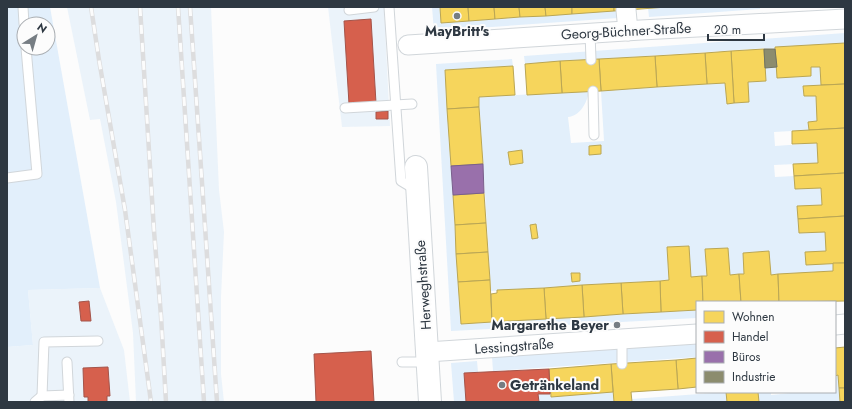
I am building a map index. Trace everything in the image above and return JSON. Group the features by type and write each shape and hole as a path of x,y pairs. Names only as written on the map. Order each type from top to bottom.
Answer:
{"street":[{"path":"626,10 628,31"},
{"name":"Georg-Büchner-Straße","path":"408,45 845,19"},
{"name":"Herweghstraße","path":"416,167 430,402"},
{"name":"Lessingstraße","path":"428,357 622,339 696,334"}],"lane":[{"path":"349,10 374,7"},
{"path":"389,7 400,181 417,191"},
{"path":"590,33 591,60"},
{"path":"7,178 37,174 27,56"},
{"path":"592,91 594,135"},
{"path":"345,108 412,104"},
{"path":"622,339 622,364"},
{"path":"67,362 69,399 38,399 44,342 98,342"},
{"path":"402,362 428,357"}],"shaded area":[{"path":"7,7 50,7 52,16 16,16 16,56 56,56 56,41 100,288 28,290 33,345 7,347"},
{"path":"67,7 211,7 219,190 224,232 221,297 221,374 224,402 136,402 133,333 116,202 100,119 90,120"},
{"path":"328,7 384,7 390,126 342,127"},
{"path":"432,7 440,7 441,23 618,10 618,18 434,31"},
{"path":"760,7 760,9 649,17 648,8"},
{"path":"845,33 845,43 525,64 524,56"},
{"path":"512,59 513,66 445,70 461,324 696,310 696,318 451,331 436,64"},
{"path":"777,67 778,78 811,76 811,67 820,67 821,85 803,87 804,96 816,96 817,121 808,122 809,130 774,132 775,146 817,143 818,163 774,165 775,177 794,176 795,189 821,188 822,205 798,206 799,233 825,232 833,263 833,271 771,275 769,251 743,253 744,274 730,275 728,248 705,249 707,276 691,277 688,246 667,247 669,280 491,291 479,97 589,91 587,100 582,108 576,114 568,117 571,143 604,141 601,91 725,83 727,103 748,102 748,82 766,81 765,68"},
{"path":"100,288 124,350 130,402 7,402 7,347 33,345 28,290"},
{"path":"696,344 696,357 493,371 492,357"},
{"path":"477,361 478,372 464,373 466,402 454,402 451,363"},
{"path":"838,375 840,402 759,402 758,393 771,393 771,395 791,393 836,393 836,376"},
{"path":"613,392 614,402 539,402 538,394 550,394 551,397"},
{"path":"726,393 727,402 632,402 632,399"}],"building: Wohnen":[{"path":"440,7 468,7 469,21 441,23"},
{"path":"468,7 494,7 495,19 469,21"},
{"path":"494,7 519,7 520,17 495,19"},
{"path":"519,7 545,7 546,16 520,17"},
{"path":"545,7 572,7 572,14 546,16"},
{"path":"572,7 614,7 614,11 572,14"},
{"path":"614,7 667,7 614,11"},
{"path":"845,43 845,84 821,85 820,67 811,67 811,76 777,78 775,47"},
{"path":"764,49 766,81 748,82 749,102 734,103 731,51"},
{"path":"731,51 734,103 727,104 725,83 707,84 705,53"},
{"path":"705,53 707,84 657,87 655,56"},
{"path":"655,56 657,87 601,91 599,59"},
{"path":"599,59 601,91 562,93 560,61"},
{"path":"560,61 562,93 527,95 525,64"},
{"path":"513,66 515,95 479,97 479,107 447,109 445,70"},
{"path":"845,84 845,128 809,130 808,122 817,121 816,96 804,96 803,86"},
{"path":"479,107 483,164 451,166 447,109"},
{"path":"845,128 845,173 794,176 793,164 818,163 817,143 792,144 792,131"},
{"path":"601,145 601,154 589,155 589,146"},
{"path":"522,150 523,163 510,165 508,152"},
{"path":"845,173 845,216 798,219 797,206 822,205 821,188 795,189 794,176"},
{"path":"484,193 486,223 455,225 453,195"},
{"path":"845,216 845,263 806,265 805,252 826,251 825,232 799,233 798,219"},
{"path":"486,223 488,252 456,254 455,225"},
{"path":"536,224 538,238 532,239 530,225"},
{"path":"689,246 691,277 702,276 703,301 696,301 696,310 661,312 660,281 669,280 667,247"},
{"path":"728,248 730,275 739,274 741,301 703,301 702,276 707,276 705,249"},
{"path":"769,251 771,275 778,274 779,301 741,301 739,274 744,274 743,253"},
{"path":"488,252 490,280 458,282 456,254"},
{"path":"833,263 845,263 845,301 779,301 778,274 833,271"},
{"path":"571,273 580,273 580,281 572,282"},
{"path":"490,280 492,322 461,324 458,282"},
{"path":"660,281 661,312 623,314 621,283"},
{"path":"621,283 623,314 584,317 582,285"},
{"path":"582,285 584,317 546,319 544,288"},
{"path":"544,288 546,319 492,322 491,294 497,293 497,290"},
{"path":"845,347 845,388 839,388 838,375 836,376 836,348"},
{"path":"696,358 696,387 678,389 676,360"},
{"path":"676,360 678,389 631,392 632,402 614,402 611,364"},
{"path":"611,364 613,392 551,397 549,369"},
{"path":"839,388 845,388 845,402 840,402"},
{"path":"726,393 758,393 759,402 727,402"}],"building: Handel":[{"path":"371,19 376,103 349,104 344,21"},
{"path":"388,111 388,119 376,119 376,112"},
{"path":"89,301 91,321 81,321 79,302"},
{"path":"371,351 374,402 316,402 314,354"},
{"path":"108,367 110,396 107,396 107,402 88,402 88,397 84,397 83,368"},
{"path":"549,369 550,394 538,394 539,402 466,402 464,373"}],"building: Büros":[{"path":"483,164 484,193 453,195 451,166"}],"building: Industrie":[{"path":"764,49 775,49 777,67 765,68"}],"railway":[{"path":"91,7 125,210 151,402"},
{"path":"140,7 166,402"},
{"path":"178,7 204,402"},
{"path":"190,7 217,402"}],"place":[{"name":"MayBritt's","path":"457,16"},
{"name":"Margarethe Beyer","path":"617,325"},
{"name":"Getränkeland","path":"502,385"}]}
